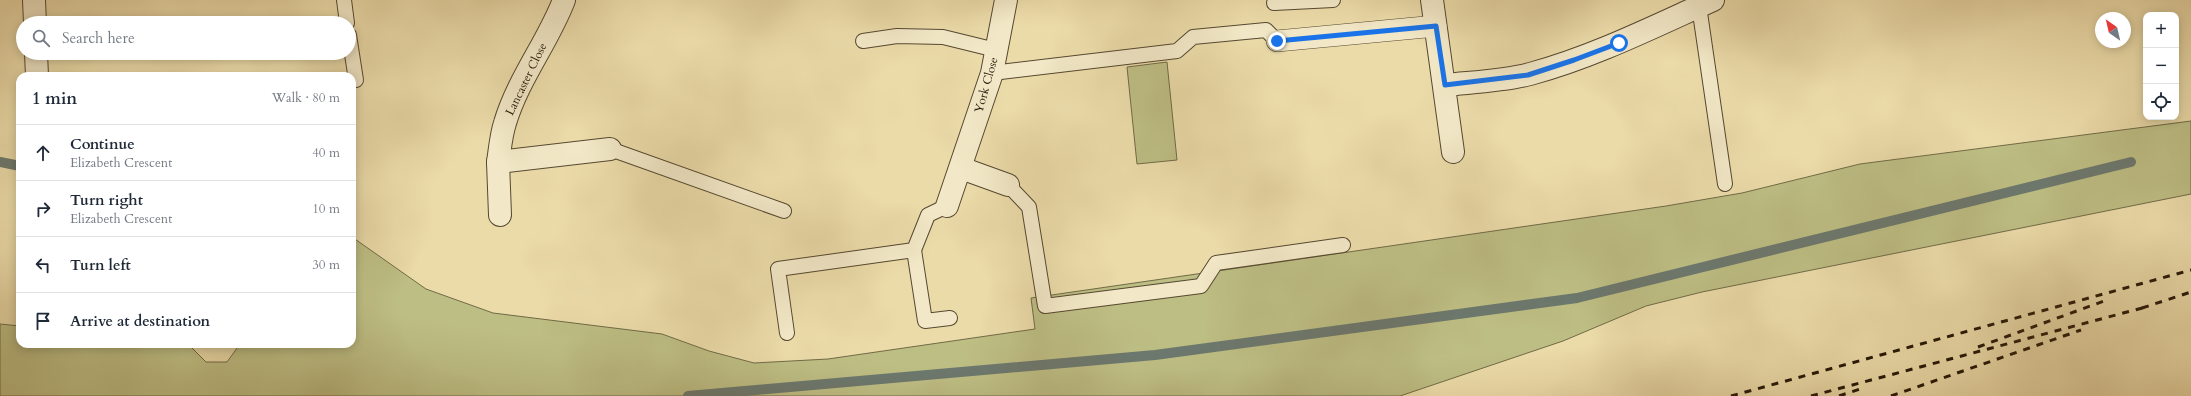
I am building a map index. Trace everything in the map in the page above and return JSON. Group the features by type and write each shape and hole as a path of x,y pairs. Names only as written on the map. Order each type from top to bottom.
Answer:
{"street":[{"path":"34,0 35,16"},
{"name":"Lancaster Close","path":"500,215 498,162 505,122 516,95 558,17 564,0"},
{"name":"York Close","path":"948,206 992,73 1006,0"},
{"path":"1432,0 1445,85 1453,152"},
{"path":"1445,85 1528,75 1619,43 1706,3"},
{"path":"1277,41 1436,26"},
{"path":"36,60 36,72"},
{"path":"498,162 610,149"},
{"path":"961,168 1008,185"}],"lane":[{"path":"344,0 346,16"},
{"path":"1274,4 1333,0"},
{"path":"1706,3 1725,184"},
{"path":"992,73 1177,51 1193,37 1266,30 1277,41"},
{"path":"863,41 897,36 944,37 996,50"},
{"path":"353,60 355,72"},
{"path":"610,149 784,211"},
{"path":"1008,185 1029,207 1045,306 1201,286 1216,263 1343,245"},
{"path":"948,206 928,216 914,250 925,321 950,318"},
{"path":"787,334 778,269 914,250"}],"green space":[{"path":"1167,62 1177,160 1137,164 1127,67"},
{"path":"2191,121 2191,194 1702,292 1646,306 1563,341 1400,396 0,396 0,324 16,326 16,348 192,348 206,362 227,362 237,348 356,348 356,240 426,289 493,313 662,334 709,351 754,363 828,359 1035,329 1031,298 1666,206 1742,193 1860,164"}],"waterway":[{"path":"0,162 16,165"},
{"path":"688,396 1155,355 1577,298 2131,162"}],"railway":[{"path":"1731,396 2191,270"},
{"path":"2142,308 2191,292"},
{"path":"1978,347 2104,301"},
{"path":"1811,396 2146,307"},
{"path":"1891,396 2081,330"},
{"path":"1839,396 1863,388"}],"route":[{"path":"1277,41 1436,26 1445,85 1528,75 1619,43"}]}
